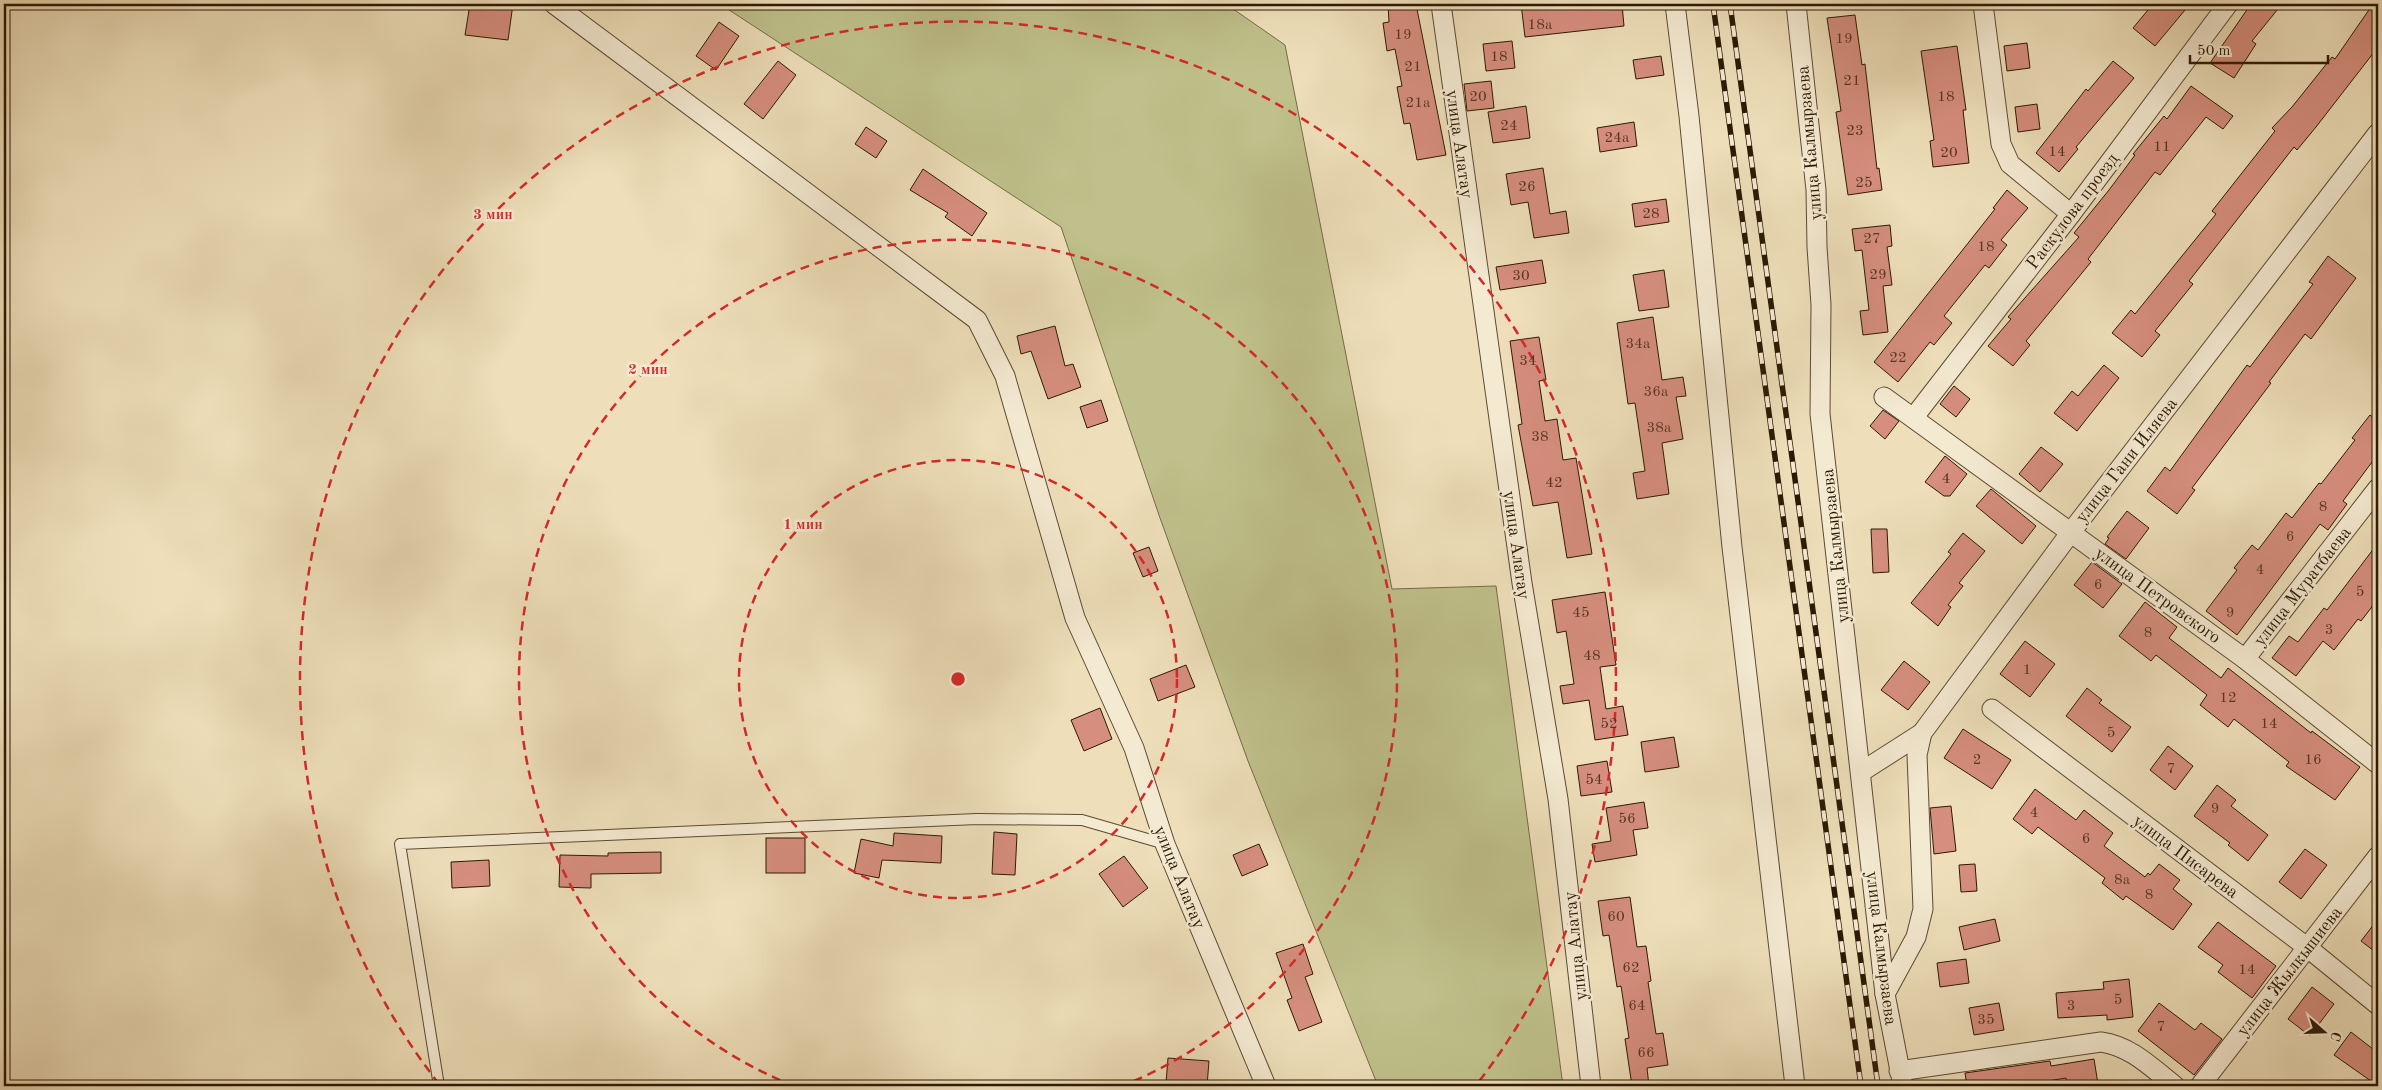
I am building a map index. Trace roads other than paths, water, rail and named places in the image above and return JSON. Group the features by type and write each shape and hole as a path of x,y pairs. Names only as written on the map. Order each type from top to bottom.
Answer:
{"street":[{"name":"улица Алатау","path":"554,4 977,320 1005,376 1075,618 1134,748 1165,844 1266,1086"},
{"name":"улица Алатау","path":"1441,4 1522,582 1558,800 1590,1086"},
{"path":"1675,4 1689,116 1732,547 1796,1086"},
{"name":"улица Калмырзаева","path":"1796,4 1816,190 1821,305 1820,414 1886,994 1901,1079"},
{"path":"1983,4 2001,144 2005,156 2010,164 2070,214"},
{"name":"Раскулова проезд","path":"1914,417 2228,4"},
{"name":"улица Гани Иляева","path":"1861,772 1922,733 2071,532 2378,133"},
{"name":"улица Петровского","path":"1884,397 2245,659 2378,764"},
{"name":"улица Муратбаева","path":"2245,659 2378,488"},
{"name":"улица Писарева","path":"1992,709 2308,948 2378,1004"},
{"path":"1886,994 1916,937 1923,909 1917,755 1922,733"},
{"name":"улица Жылкышиева","path":"2200,1086 2378,856"},
{"path":"1901,1079 2101,1042 2116,1044 2130,1051 2175,1086"}],"lane":[{"path":"439,1086 400,844 977,818 1082,820 1165,844"}],"railway":[{"path":"1713,4 1861,1086"},
{"path":"1730,4 1878,1086"}]}
